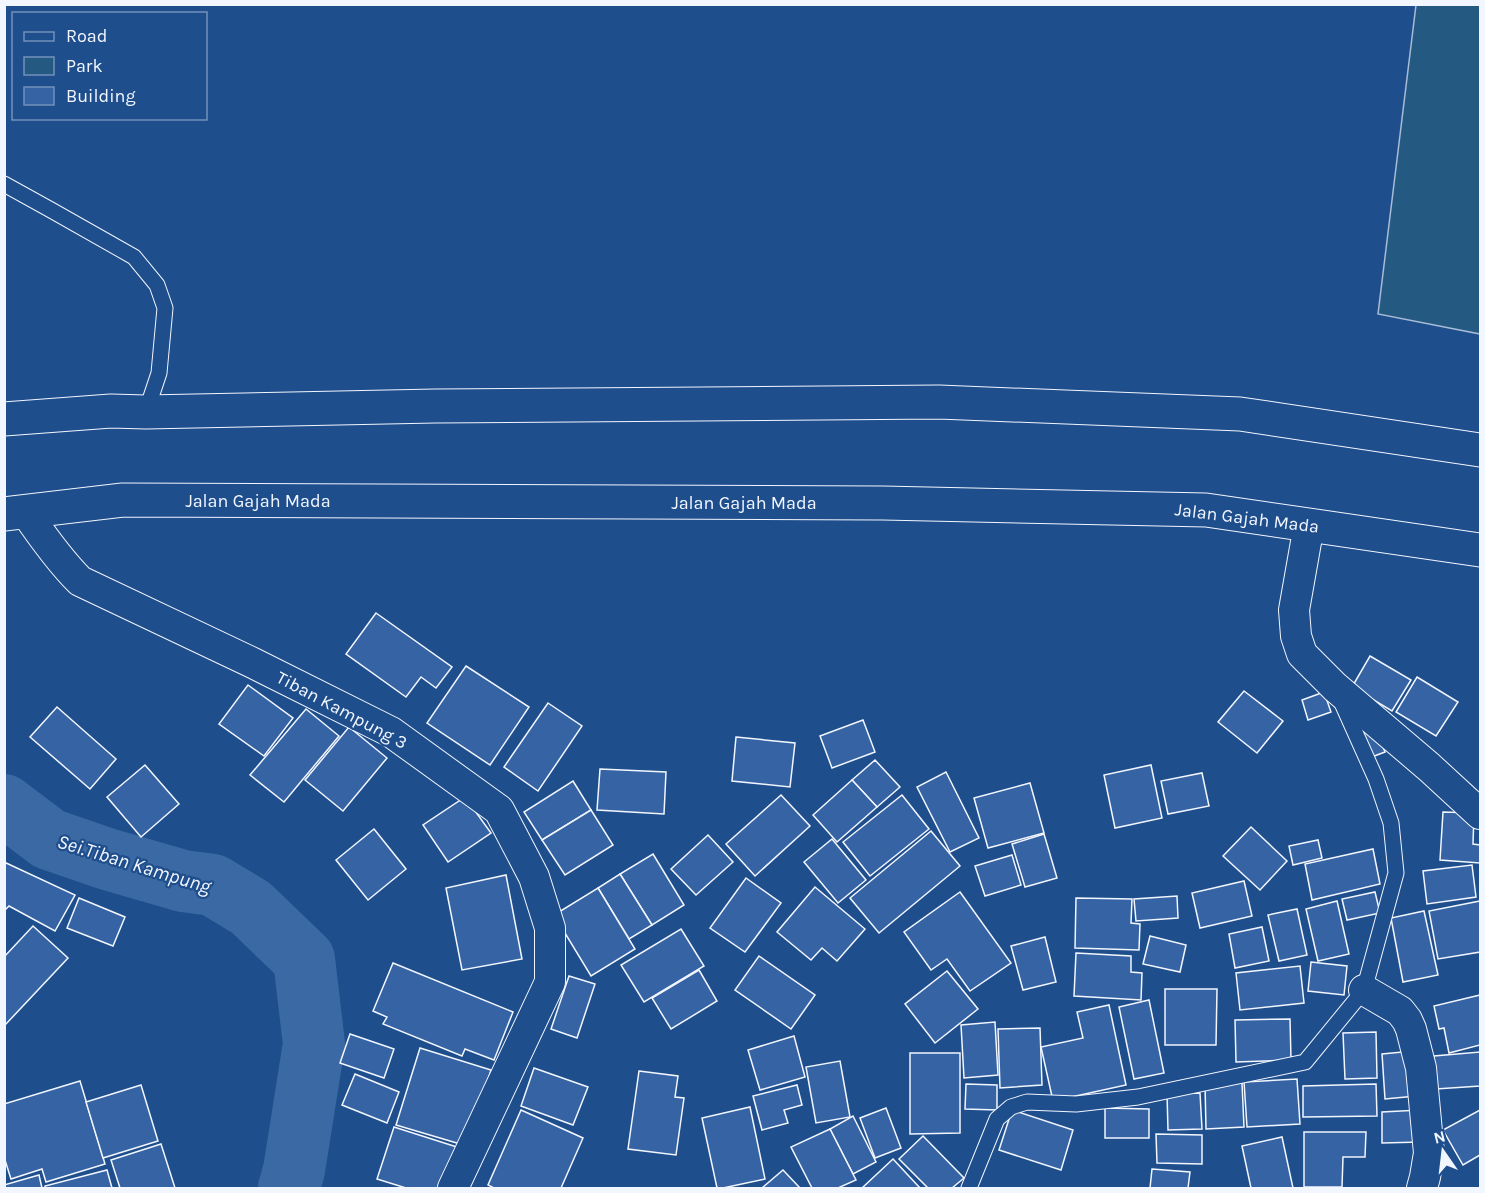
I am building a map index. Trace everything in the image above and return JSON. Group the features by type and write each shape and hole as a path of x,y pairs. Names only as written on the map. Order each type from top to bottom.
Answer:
{"highway":[{"path":"4,419 111,411 939,402 1240,414 1480,450"},
{"name":"Jalan Gajah Mada","path":"15,513 123,500 883,503 1206,510 1480,550"}],"street":[{"name":"Tiban Kampung 3","path":"15,513 80,582 253,663 391,732 499,810 534,877 550,928 550,982 453,1188"},
{"path":"1309,525 1294,610 1296,636 1302,654 1335,687 1480,814"},
{"path":"1364,990 1400,1011 1411,1029 1421,1068 1429,1153 1422,1188"}],"lane":[{"path":"4,184 134,257 157,285 165,308 159,373 146,412"},
{"path":"969,1188 997,1119 1011,1107 1027,1102 1076,1104 1138,1097 1305,1062 1364,990 1396,873 1391,823 1376,779 1335,687"}],"green space":[{"path":"1416,5 1480,5 1480,334 1378,314"}],"building":[{"path":"376,613 452,667 436,688 421,677 406,697 346,654"},
{"path":"1370,656 1411,680 1392,711 1352,687"},
{"path":"466,666 529,707 490,765 427,723"},
{"path":"1417,677 1458,702 1436,736 1396,712"},
{"path":"248,685 293,718 264,756 219,724"},
{"path":"1244,691 1283,721 1257,753 1218,722"},
{"path":"1324,692 1331,712 1308,720 1302,700"},
{"path":"548,703 582,726 538,791 504,767"},
{"path":"57,707 116,759 90,789 30,737"},
{"path":"306,709 339,736 284,802 250,775"},
{"path":"863,720 875,752 832,768 820,736"},
{"path":"349,727 387,758 343,811 305,780"},
{"path":"1375,727 1385,752 1369,758 1359,733"},
{"path":"736,737 795,743 790,787 732,781"},
{"path":"875,760 900,787 877,807 852,780"},
{"path":"145,765 179,804 141,837 107,797"},
{"path":"1151,765 1162,818 1115,828 1104,775"},
{"path":"600,769 666,772 664,814 597,810"},
{"path":"946,772 979,838 950,852 917,787"},
{"path":"1202,773 1209,806 1168,814 1161,781"},
{"path":"852,780 877,807 837,842 813,815"},
{"path":"573,781 591,810 542,840 524,812"},
{"path":"1030,783 1044,833 988,848 974,798"},
{"path":"781,795 810,826 755,876 726,844"},
{"path":"902,795 929,829 870,876 843,842"},
{"path":"465,797 491,833 448,862 423,825"},
{"path":"591,810 613,845 565,875 542,840"},
{"path":"1443,812 1474,813 1473,844 1480,845 1480,863 1440,860"},
{"path":"1251,827 1287,861 1260,890 1223,856"},
{"path":"374,829 406,869 368,900 336,860"},
{"path":"931,831 960,866 879,933 850,898"},
{"path":"1044,834 1057,878 1025,887 1012,844"},
{"path":"708,835 733,862 696,895 671,869"},
{"path":"832,839 866,880 838,903 804,862"},
{"path":"1318,840 1322,858 1293,865 1289,846"},
{"path":"1373,849 1380,884 1312,900 1305,864"},
{"path":"653,854 684,905 652,925 620,874"},
{"path":"1012,855 1021,885 985,896 975,866"},
{"path":"4,862 75,895 55,931 9,906 4,911"},
{"path":"1472,865 1476,897 1427,904 1423,871"},
{"path":"620,874 652,925 629,939 598,888"},
{"path":"506,875 522,959 462,970 446,888"},
{"path":"746,878 781,903 745,952 710,928"},
{"path":"1244,881 1252,916 1200,928 1192,893"},
{"path":"815,887 865,929 837,961 822,948 811,960 777,932"},
{"path":"598,888 635,949 591,976 554,915"},
{"path":"960,892 1011,963 970,991 947,959 931,970 904,932"},
{"path":"1375,892 1380,913 1347,920 1342,899"},
{"path":"1177,896 1178,918 1136,921 1134,899"},
{"path":"79,898 125,917 113,946 67,928"},
{"path":"1076,898 1132,899 1131,923 1140,924 1139,950 1075,948"},
{"path":"1337,901 1349,954 1318,961 1306,909"},
{"path":"1480,901 1480,952 1438,959 1429,911"},
{"path":"1297,909 1307,955 1279,961 1268,915"},
{"path":"1424,911 1438,975 1403,982 1391,918"},
{"path":"33,926 68,958 6,1024 4,1022 4,957"},
{"path":"1262,927 1269,961 1235,968 1229,934"},
{"path":"681,929 704,966 644,1002 621,965"},
{"path":"1150,936 1186,945 1180,972 1143,964"},
{"path":"1045,937 1056,982 1023,990 1011,946"},
{"path":"1076,953 1131,956 1131,972 1142,973 1141,1000 1074,996"},
{"path":"759,956 815,995 791,1029 735,990"},
{"path":"1311,962 1347,966 1344,995 1308,991"},
{"path":"393,963 513,1012 494,1060 465,1049 462,1056 383,1024 387,1017 373,1011"},
{"path":"1300,966 1304,1003 1240,1010 1236,973"},
{"path":"699,970 717,1001 671,1029 652,998"},
{"path":"947,971 978,1009 935,1043 905,1004"},
{"path":"569,976 595,984 577,1038 551,1029"},
{"path":"1165,989 1217,989 1216,1045 1165,1045"},
{"path":"1480,995 1480,1045 1449,1053 1444,1028 1439,1029 1434,1006"},
{"path":"1149,1000 1164,1073 1134,1079 1119,1007"},
{"path":"1109,1005 1126,1085 1053,1101 1041,1047 1083,1038 1077,1012"},
{"path":"1290,1019 1291,1060 1236,1062 1235,1020"},
{"path":"995,1022 998,1075 964,1078 961,1025"},
{"path":"1040,1028 1042,1085 1000,1088 998,1029"},
{"path":"1376,1032 1377,1078 1345,1079 1343,1033"},
{"path":"350,1034 394,1049 384,1078 340,1063"},
{"path":"794,1036 805,1077 760,1090 748,1050"},
{"path":"420,1048 491,1070 467,1146 396,1125"},
{"path":"1413,1051 1416,1096 1385,1099 1382,1054"},
{"path":"1480,1052 1480,1086 1436,1089 1434,1056"},
{"path":"910,1053 960,1053 960,1133 910,1134"},
{"path":"840,1061 850,1117 816,1123 806,1067"},
{"path":"534,1068 588,1087 573,1125 521,1106"},
{"path":"639,1071 678,1076 675,1097 684,1098 676,1155 628,1149"},
{"path":"355,1074 399,1092 387,1123 342,1105"},
{"path":"1297,1079 1300,1124 1247,1127 1244,1082"},
{"path":"80,1081 105,1164 46,1182 42,1169 11,1179 4,1157 4,1104"},
{"path":"1242,1083 1244,1127 1206,1129 1205,1084"},
{"path":"966,1084 997,1085 997,1110 965,1109"},
{"path":"1376,1084 1377,1116 1303,1117 1303,1086"},
{"path":"141,1085 158,1141 103,1158 86,1102"},
{"path":"797,1085 802,1105 784,1110 788,1123 762,1130 753,1096"},
{"path":"1200,1093 1202,1129 1168,1130 1167,1094"},
{"path":"750,1107 765,1179 717,1188 702,1118"},
{"path":"886,1108 901,1148 875,1158 860,1118"},
{"path":"1105,1108 1149,1109 1149,1138 1105,1138"},
{"path":"521,1110 583,1138 561,1188 494,1188 488,1185"},
{"path":"1012,1110 1073,1130 1061,1170 999,1150"},
{"path":"1420,1110 1421,1142 1382,1143 1382,1112"},
{"path":"1480,1110 1480,1155 1463,1165 1443,1130"},
{"path":"853,1116 876,1162 853,1174 830,1129"},
{"path":"394,1127 460,1148 446,1188 406,1188 377,1179"},
{"path":"830,1129 856,1180 838,1188 812,1188 791,1147"},
{"path":"1304,1132 1366,1132 1365,1157 1343,1157 1342,1187 1304,1187"},
{"path":"1156,1134 1202,1135 1202,1164 1157,1163"},
{"path":"923,1136 964,1178 952,1188 928,1188 899,1159"},
{"path":"1282,1137 1293,1188 1251,1188 1242,1146"},
{"path":"161,1144 175,1188 120,1188 111,1160"},
{"path":"893,1159 920,1188 862,1188"},
{"path":"1152,1169 1190,1172 1188,1188 1150,1188"},
{"path":"107,1170 112,1188 45,1188 45,1186"},
{"path":"783,1170 800,1188 762,1188"},
{"path":"39,1175 42,1188 4,1188 4,1185"}],"waterway":[{"name":"Sei.Tiban Kampung","path":"4,805 49,839 183,881 213,885 251,908 304,959 314,1044 294,1170 289,1188"}]}
